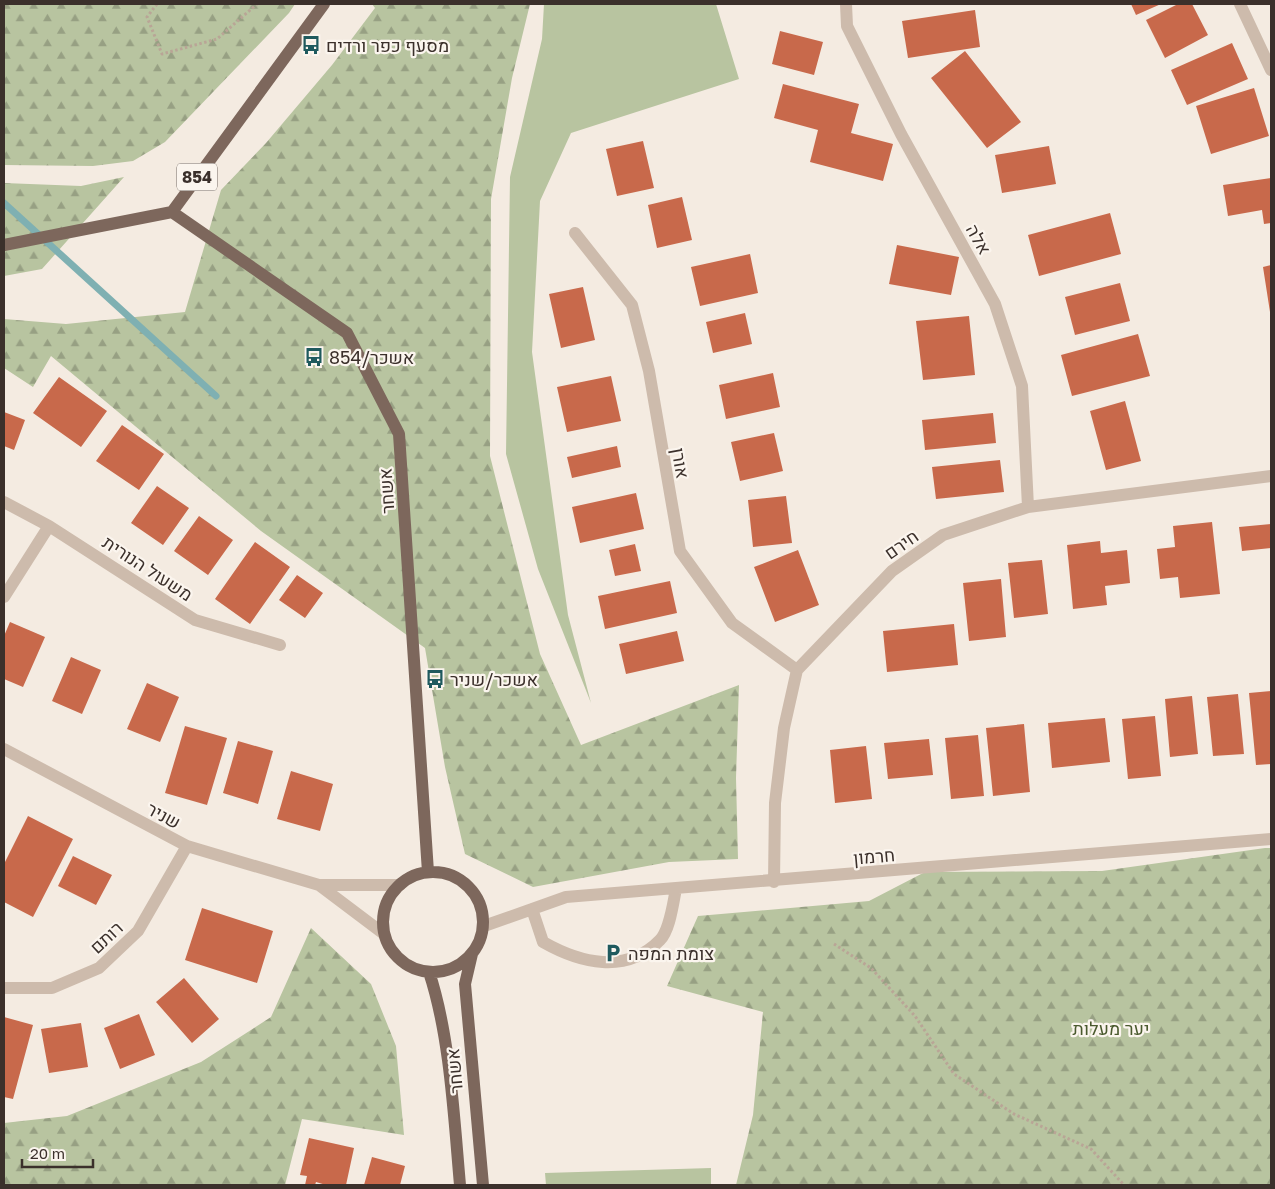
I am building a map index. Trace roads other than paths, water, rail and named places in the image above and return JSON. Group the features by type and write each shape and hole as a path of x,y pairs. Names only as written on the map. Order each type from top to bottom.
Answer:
{"main road":[{"name":"854","path":"4,245 172,212 324,4"},
{"name":"אשחר","path":"172,212 347,333 399,434 428,872"},
{"path":"428,872 442,872 456,877 468,886 477,897 482,911 484,926 480,941 472,954 460,965 445,971 429,972 414,968 401,960 391,948 384,934 383,917 388,900 400,885 411,877 428,872"},
{"name":"אשחר","path":"472,954 466,984 483,1185"},
{"name":"אשחר","path":"429,972 437,995 448,1071 460,1185"}],"street":[{"name":"אלה","path":"846,4 847,26 901,134 995,304 1022,386 1028,508"},
{"path":"1240,4 1271,70"},
{"name":"אורן","path":"575,233 632,306 649,371 680,551 732,623 797,670"},
{"name":"חירם","path":"797,670 892,571 943,535 1028,508 1271,476"},
{"name":"משעול הנורית","path":"4,502 49,526 195,620 280,646"},
{"path":"4,597 49,526"},
{"path":"774,882 776,793 784,728 797,670"},
{"name":"שניר","path":"4,749 187,846 319,885 400,885"},
{"name":"חרמון","path":"484,926 566,897 774,882 1271,839"},
{"name":"רותם","path":"4,988 52,988 100,968 138,931 187,846"},
{"name":"שניר","path":"319,885 384,934"},
{"path":"532,909 543,942 567,956 600,963 633,960 661,940 672,913 676,889"}],"waterway":[{"path":"4,203 216,396"}],"place":[{"name":"מסעף כפר ורדים","path":"311,45"},
{"name":"אשכר/854","path":"314,357"},
{"name":"אשכר/שניר","path":"435,679"},
{"name":"צומת המפה","path":"613,953"}],"park label":[{"name":"יער מעלות","path":"1111,1028"}]}
